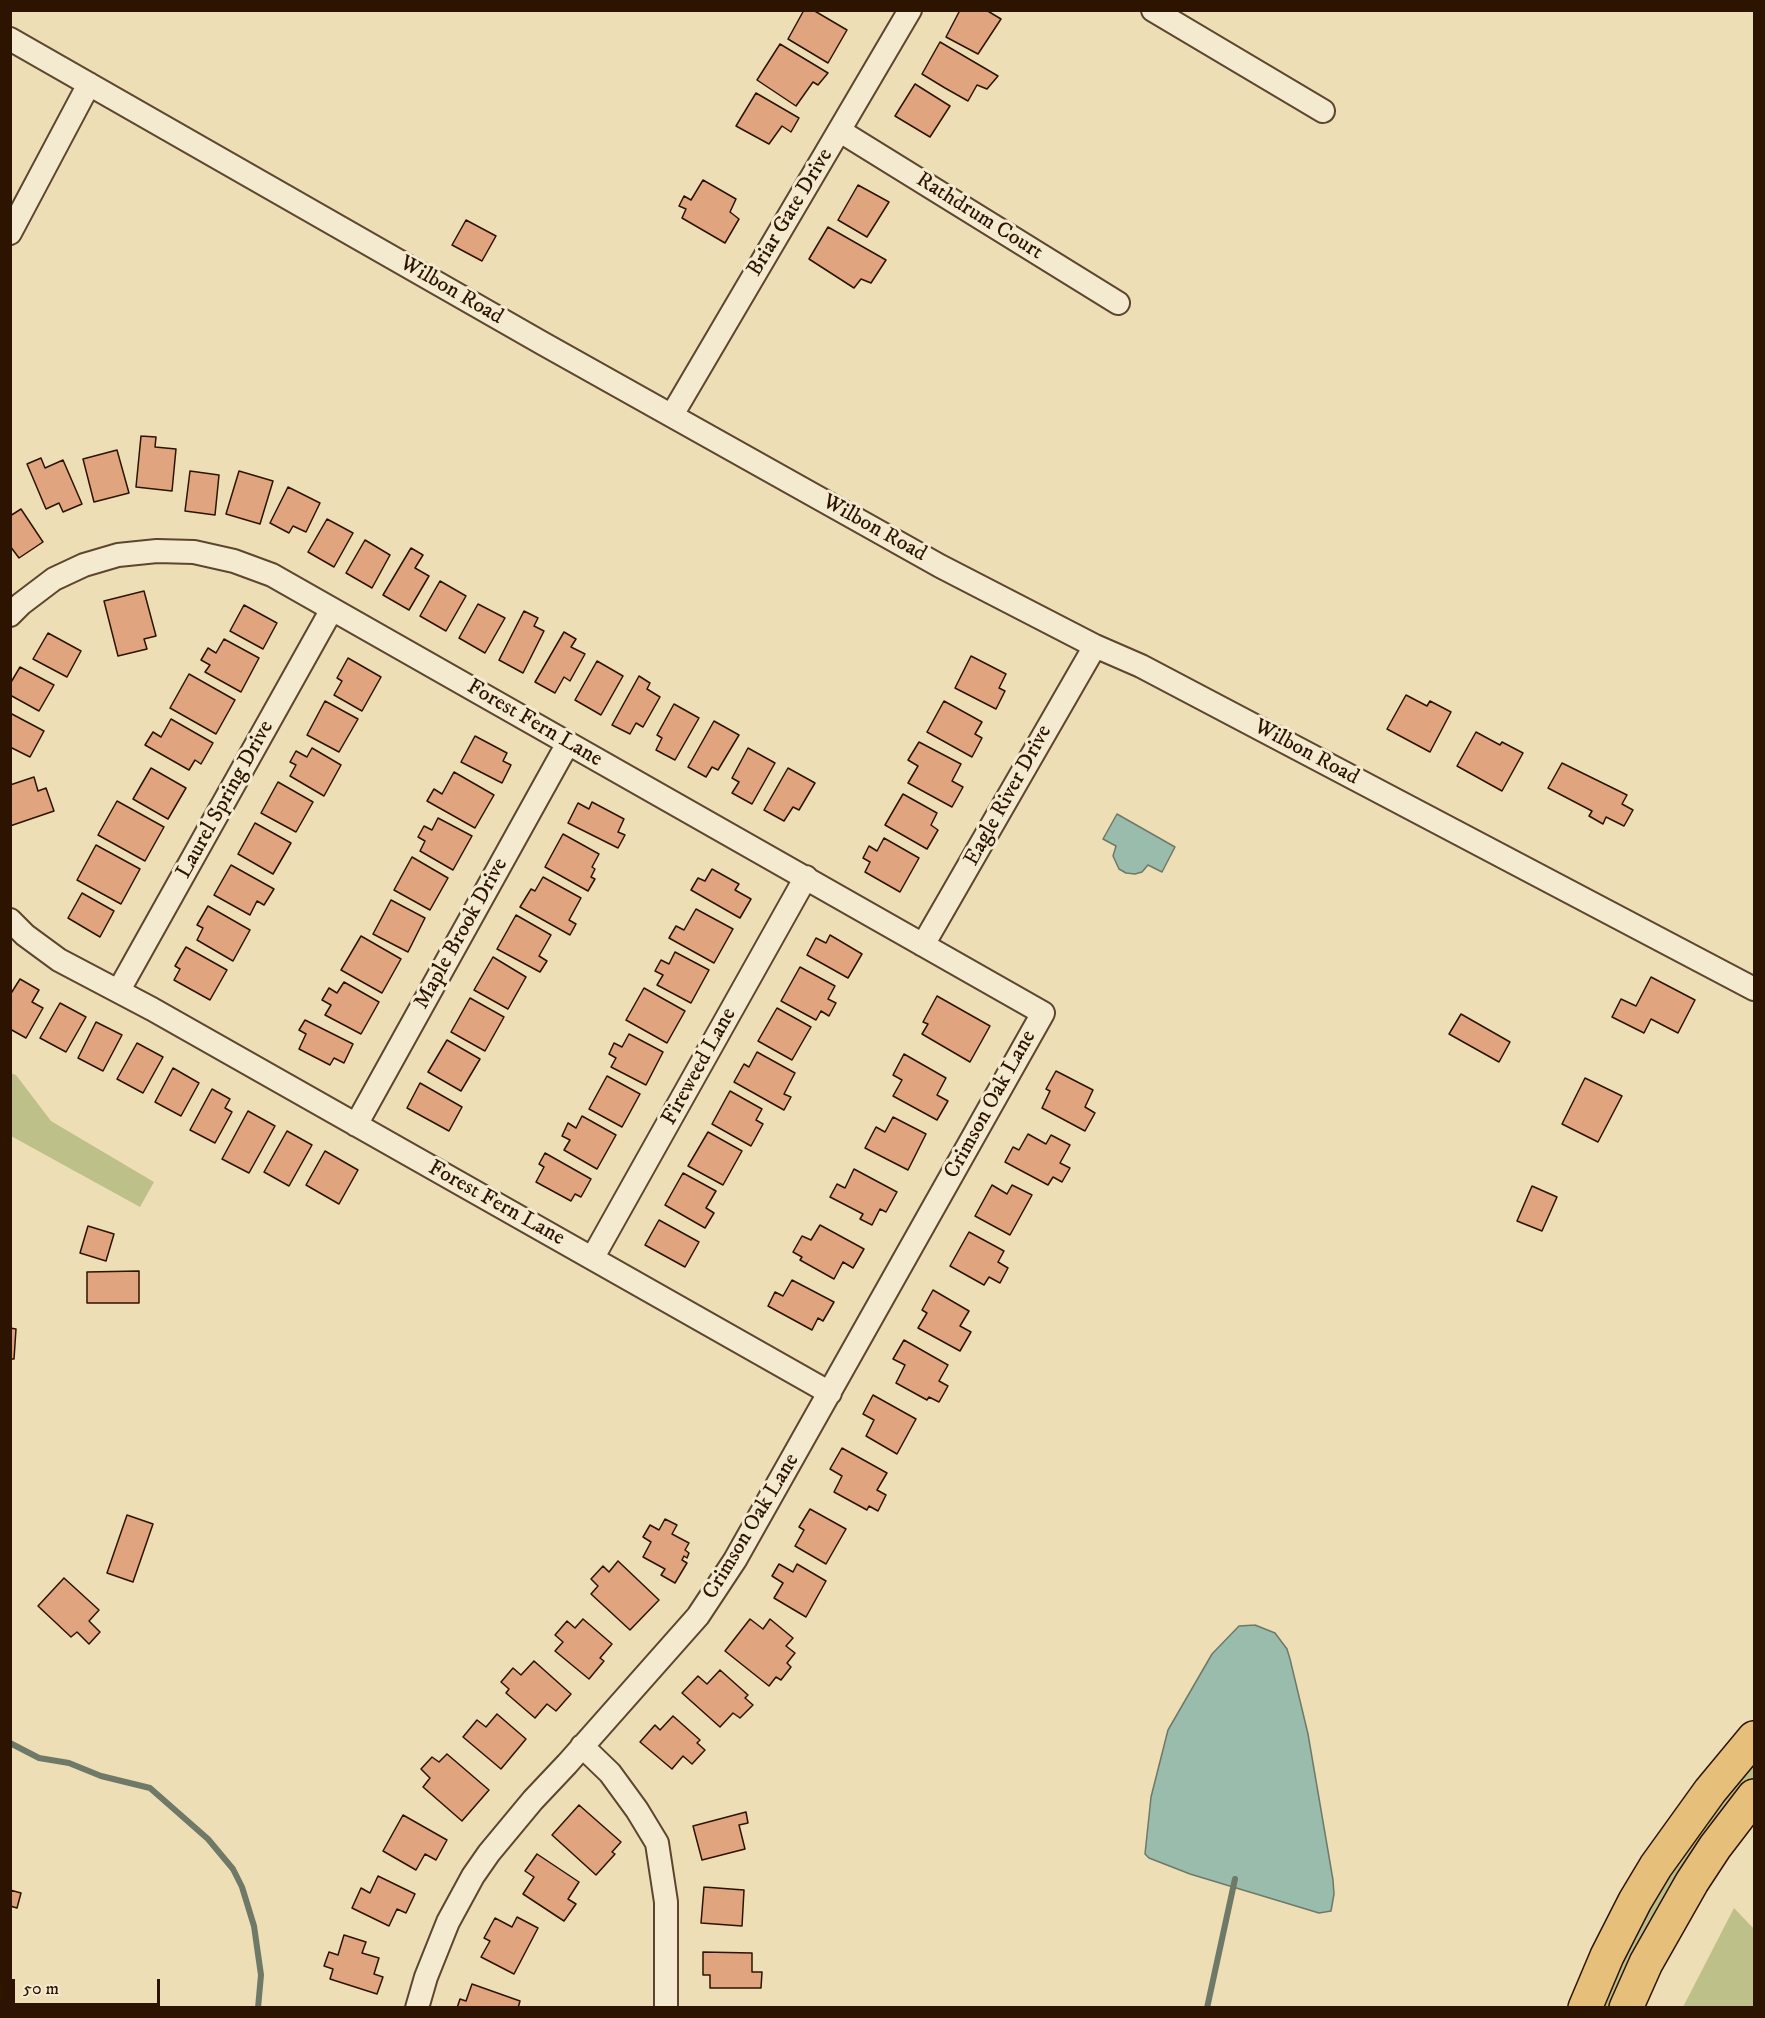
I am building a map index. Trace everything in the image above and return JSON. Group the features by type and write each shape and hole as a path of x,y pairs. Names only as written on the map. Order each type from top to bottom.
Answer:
{"highway":[{"path":"1585,2007 1607,1956 1656,1866 1710,1791 1755,1738"},
{"path":"1626,2007 1646,1963 1692,1882 1721,1839 1755,1796"}],"street":[{"name":"Briar Gate Drive","path":"672,415 910,10"},
{"path":"1153,10 1323,111"},
{"name":"Wilbon Road","path":"10,39 940,566 1095,646 1141,666 1755,989"},
{"path":"10,233 89,84"},
{"name":"Rathdrum Court","path":"840,131 1118,303"},
{"name":"Forest Fern Lane","path":"10,615 54,579 84,565 118,555 157,551 194,552 234,561 272,575 1043,1012"},
{"name":"Laurel Spring Drive","path":"119,990 332,609"},
{"name":"Eagle River Drive","path":"923,945 1095,646"},
{"name":"Maple Brook Drive","path":"356,1125 568,743"},
{"name":"Fireweed Lane","path":"593,1257 806,877"},
{"name":"Forest Fern Lane","path":"10,920 25,935 59,960 119,990 830,1393"},
{"name":"Crimson Oak Lane","path":"417,2007 437,1948 473,1876 507,1829 698,1616 735,1560 1043,1012"},
{"path":"582,1746 610,1773 638,1810 657,1843 666,1902 666,2007"}],"green space":[{"path":"10,1073 16,1075 51,1121 154,1182 140,1207 11,1136"},
{"path":"1754,1755 1754,1778 1727,1811 1613,2007 1597,2008 1651,1898"},
{"path":"1734,1908 1754,1929 1754,2007 1683,2007"}],"shaded area":[{"path":"1117,814 1175,847 1162,872 1148,865 1142,872 1135,874 1119,869 1113,856 1116,846 1103,839"},
{"path":"1255,1625 1275,1633 1287,1649 1290,1659 1308,1734 1333,1880 1334,1894 1331,1911 1319,1913 1190,1874 1149,1858 1145,1854 1151,1797 1168,1730 1212,1654 1239,1626"}],"building":[{"path":"804,10 813,10 847,30 828,63 788,39"},
{"path":"960,10 986,10 1001,19 978,54 946,37"},
{"path":"940,42 998,76 987,89 977,85 968,101 945,88 922,74"},
{"path":"780,44 828,73 818,85 813,82 796,106 757,80"},
{"path":"915,84 950,106 930,137 895,116"},
{"path":"756,93 799,118 791,132 782,126 769,144 736,126"},
{"path":"703,180 736,199 730,212 739,219 725,243 682,218 686,209 679,206 684,196 691,200"},
{"path":"858,185 889,202 867,237 838,220"},
{"path":"466,220 496,236 482,261 452,245"},
{"path":"828,227 886,260 871,283 861,279 854,288 809,259"},
{"path":"141,436 156,437 155,447 176,449 172,491 136,487"},
{"path":"117,450 129,493 94,502 83,459"},
{"path":"41,458 45,468 63,460 82,504 63,512 59,503 46,509 27,464"},
{"path":"190,471 219,475 215,515 185,511"},
{"path":"239,471 273,481 260,524 226,514"},
{"path":"288,487 320,503 306,532 293,526 289,533 270,523"},
{"path":"21,509 43,542 19,558 10,546 10,516"},
{"path":"327,519 353,533 334,567 308,552"},
{"path":"365,540 390,555 372,588 346,573"},
{"path":"411,548 423,555 415,568 429,576 409,610 383,595"},
{"path":"440,581 466,596 446,631 420,616"},
{"path":"144,591 156,636 144,639 147,649 118,656 104,601"},
{"path":"478,604 505,618 485,653 459,638"},
{"path":"244,605 277,623 263,649 230,631"},
{"path":"524,611 538,618 534,626 544,631 523,673 499,660"},
{"path":"564,632 576,639 571,647 585,654 570,681 564,677 555,693 535,682"},
{"path":"48,633 81,651 67,677 33,659"},
{"path":"224,639 259,658 241,692 205,672 210,665 201,660 208,648 216,653"},
{"path":"971,656 1006,674 999,688 1005,691 996,709 955,688"},
{"path":"348,658 381,677 362,711 334,695 342,681 337,678"},
{"path":"597,661 623,676 601,715 575,700"},
{"path":"20,667 54,685 39,711 10,695 10,684"},
{"path":"189,674 235,700 216,734 170,708"},
{"path":"639,676 650,683 647,689 660,697 643,727 636,723 630,734 612,725"},
{"path":"1406,695 1427,706 1430,701 1451,712 1430,752 1387,729"},
{"path":"325,701 358,719 339,752 307,735"},
{"path":"944,701 982,722 975,734 982,738 972,757 927,732"},
{"path":"674,704 699,718 675,760 656,750 662,738 657,735"},
{"path":"10,713 44,731 30,757 10,747"},
{"path":"171,719 213,743 201,764 195,760 189,770 145,745 153,732 161,737"},
{"path":"714,721 739,735 718,770 712,767 706,777 688,767"},
{"path":"1476,732 1500,745 1502,742 1523,753 1502,791 1457,766"},
{"path":"475,736 507,753 503,761 511,765 502,783 461,762"},
{"path":"919,742 961,764 952,781 963,787 952,807 908,783 918,766 908,760"},
{"path":"312,748 341,765 324,796 290,776 296,765 290,762 296,751 307,757"},
{"path":"748,748 775,763 752,804 732,793 739,782 732,778"},
{"path":"1562,763 1627,795 1622,804 1633,810 1624,826 1606,817 1603,824 1589,816 1592,811 1548,788"},
{"path":"151,768 186,788 168,819 133,799"},
{"path":"788,768 815,783 799,810 793,807 784,821 764,810"},
{"path":"454,772 494,795 475,828 427,801 434,789 442,794"},
{"path":"34,777 38,791 46,788 54,811 10,826 10,785"},
{"path":"278,782 313,802 296,832 261,813"},
{"path":"903,794 937,813 931,825 938,830 927,849 885,825"},
{"path":"117,801 164,827 145,861 98,835"},
{"path":"592,802 624,819 618,832 625,835 618,848 568,823 578,803 589,809"},
{"path":"438,818 472,836 453,870 420,851 425,841 418,837 424,826 432,830"},
{"path":"255,823 291,843 273,874 238,854"},
{"path":"563,834 599,854 592,867 595,869 591,877 595,879 588,891 545,867"},
{"path":"884,838 919,858 900,892 865,872 870,862 863,858 869,846 877,851"},
{"path":"96,845 140,869 121,904 77,880"},
{"path":"412,857 448,878 430,910 394,890"},
{"path":"231,865 274,889 264,905 257,901 250,915 214,895"},
{"path":"712,869 739,884 735,890 751,899 740,918 691,890 698,878 705,881"},
{"path":"543,877 581,898 569,920 576,924 570,935 520,907 531,889 535,891"},
{"path":"82,893 114,911 100,937 68,918"},
{"path":"391,900 425,918 408,952 373,934"},
{"path":"208,906 250,930 233,961 197,940 203,928 197,925"},
{"path":"696,909 733,929 714,963 669,938 676,926 684,930"},
{"path":"516,915 551,935 539,956 547,961 540,972 497,949"},
{"path":"830,935 862,954 848,978 807,955 816,938 826,943"},
{"path":"361,936 401,959 382,993 341,970"},
{"path":"186,947 227,970 210,1000 174,980 180,969 175,966"},
{"path":"675,952 709,970 691,1003 657,985 663,975 655,971 661,960 669,964"},
{"path":"493,957 526,977 508,1009 474,990"},
{"path":"800,967 835,986 828,999 836,1003 829,1016 821,1011 816,1020 781,1001"},
{"path":"1651,977 1695,1000 1678,1033 1651,1019 1644,1033 1612,1017 1621,999 1636,1006"},
{"path":"20,979 39,990 32,1002 43,1008 26,1038 10,1029 10,995"},
{"path":"344,982 379,1002 361,1034 325,1015 331,1005 322,1000 329,988 337,993"},
{"path":"644,988 685,1011 667,1043 626,1020"},
{"path":"937,996 990,1026 970,1062 922,1034 928,1024 923,1022"},
{"path":"470,998 504,1017 485,1051 451,1032"},
{"path":"60,1003 86,1017 66,1052 40,1038"},
{"path":"777,1008 811,1027 792,1060 758,1041"},
{"path":"1461,1014 1510,1042 1499,1062 1449,1034"},
{"path":"305,1020 353,1044 344,1063 334,1058 330,1065 299,1049 306,1034 299,1030"},
{"path":"96,1022 122,1035 103,1071 78,1058"},
{"path":"629,1034 663,1052 646,1085 611,1067 616,1058 609,1054 614,1043 622,1047"},
{"path":"447,1040 480,1059 461,1091 428,1072"},
{"path":"137,1043 163,1057 143,1093 117,1079"},
{"path":"757,1052 795,1073 784,1094 791,1097 784,1110 734,1082 744,1064 749,1067"},
{"path":"904,1054 946,1078 937,1095 948,1101 937,1120 893,1096 902,1080 893,1075"},
{"path":"173,1068 199,1083 181,1116 155,1102"},
{"path":"1056,1071 1093,1090 1085,1107 1095,1113 1085,1131 1042,1108 1050,1091 1046,1089"},
{"path":"607,1076 640,1094 622,1127 589,1109"},
{"path":"1585,1078 1622,1096 1598,1142 1562,1124"},
{"path":"420,1083 462,1107 449,1131 407,1108"},
{"path":"212,1089 230,1099 225,1108 232,1112 215,1143 190,1130"},
{"path":"730,1091 762,1109 756,1120 763,1124 751,1146 712,1124"},
{"path":"248,1111 275,1126 249,1173 222,1159"},
{"path":"582,1116 616,1135 597,1169 564,1150 570,1140 562,1136 568,1123 576,1128"},
{"path":"893,1117 926,1134 908,1170 865,1148 876,1127 885,1132"},
{"path":"287,1131 312,1145 289,1186 264,1172"},
{"path":"708,1132 742,1151 723,1185 688,1166"},
{"path":"1028,1134 1046,1144 1051,1135 1070,1145 1060,1163 1070,1168 1062,1182 1053,1177 1048,1185 1005,1162 1013,1147 1019,1150"},
{"path":"325,1151 358,1170 339,1204 306,1185"},
{"path":"545,1153 591,1179 581,1197 575,1194 571,1201 536,1182 544,1167 539,1164"},
{"path":"854,1169 897,1192 886,1212 880,1209 872,1225 860,1219 863,1214 830,1197 837,1184 845,1188"},
{"path":"683,1173 716,1191 706,1208 714,1213 705,1228 665,1205"},
{"path":"992,1185 1007,1194 1012,1185 1032,1195 1010,1235 975,1216"},
{"path":"1532,1186 1557,1197 1542,1231 1517,1221"},
{"path":"659,1220 699,1242 685,1267 645,1245"},
{"path":"820,1225 864,1249 853,1268 843,1262 834,1279 800,1260 802,1257 793,1252 802,1236 811,1240"},
{"path":"88,1226 114,1234 106,1261 80,1253"},
{"path":"969,1232 1004,1251 998,1262 1008,1268 1000,1283 989,1277 984,1285 950,1266"},
{"path":"139,1271 139,1303 87,1303 87,1272"},
{"path":"792,1280 834,1302 823,1321 818,1318 812,1330 768,1306 775,1292 783,1296"},
{"path":"933,1290 969,1311 960,1326 971,1332 960,1351 918,1328 927,1313 922,1310"},
{"path":"10,1328 16,1329 14,1359 10,1359"},
{"path":"904,1340 948,1365 939,1381 948,1386 939,1402 929,1397 927,1400 896,1383 905,1365 893,1359"},
{"path":"873,1395 916,1419 897,1454 866,1436 874,1420 863,1414"},
{"path":"842,1448 887,1473 877,1490 886,1495 878,1511 869,1506 867,1510 834,1492 842,1476 830,1469"},
{"path":"810,1509 846,1529 826,1564 795,1546 804,1530 799,1527"},
{"path":"127,1515 153,1524 133,1582 107,1573"},
{"path":"665,1519 677,1525 672,1534 689,1543 685,1550 689,1553 687,1558 684,1556 682,1560 687,1563 675,1583 661,1575 665,1569 643,1557 651,1542 643,1537 650,1525 659,1530"},
{"path":"618,1561 659,1600 630,1630 591,1594 598,1586 591,1579 603,1566 609,1572"},
{"path":"779,1564 793,1572 797,1564 826,1581 806,1617 774,1598 783,1583 772,1576"},
{"path":"64,1578 99,1610 89,1621 100,1632 89,1644 77,1632 71,1637 38,1606"},
{"path":"583,1619 612,1644 600,1658 604,1661 589,1679 555,1651 563,1642 555,1635 567,1621 575,1628"},
{"path":"750,1619 763,1629 770,1619 793,1638 786,1646 795,1653 787,1663 791,1667 781,1680 776,1677 769,1686 725,1651"},
{"path":"534,1661 571,1694 556,1711 547,1704 535,1718 506,1693 509,1689 501,1682 513,1668 521,1675"},
{"path":"720,1670 748,1695 745,1698 753,1705 740,1718 733,1713 720,1727 682,1693 698,1676 707,1684"},
{"path":"497,1714 526,1739 501,1769 463,1737 477,1720 486,1727"},
{"path":"673,1716 700,1740 697,1743 705,1750 692,1764 683,1756 672,1769 640,1742 655,1725 660,1730"},
{"path":"447,1754 489,1790 462,1821 423,1787 430,1778 421,1769 432,1757 439,1762"},
{"path":"579,1805 621,1842 612,1852 615,1854 596,1875 552,1835"},
{"path":"746,1812 748,1823 739,1825 745,1849 702,1860 693,1826"},
{"path":"403,1815 447,1840 436,1860 425,1854 416,1870 383,1851"},
{"path":"537,1854 579,1882 568,1899 576,1904 564,1921 523,1894 534,1877 525,1871"},
{"path":"378,1876 415,1894 406,1913 397,1909 389,1926 352,1908 361,1888 370,1893"},
{"path":"704,1887 744,1890 742,1926 701,1923"},
{"path":"10,1890 21,1893 17,1908 10,1906"},
{"path":"517,1917 538,1928 514,1974 481,1957 490,1941 484,1938 495,1918 512,1927"},
{"path":"344,1935 366,1942 362,1953 379,1958 374,1974 383,1977 377,1994 330,1979 333,1969 324,1966 329,1952 338,1955"},
{"path":"703,1952 752,1953 752,1972 762,1972 761,1988 710,1988 710,1975 703,1975"},
{"path":"472,1984 520,2001 518,2008 457,2008 460,1999 466,2001"}],"waterway":[{"path":"10,1743 39,1758 69,1763 101,1776 150,1788 208,1839 233,1869 242,1887 254,1926 261,1975 258,2008"},
{"path":"1207,2008 1235,1879"}]}
